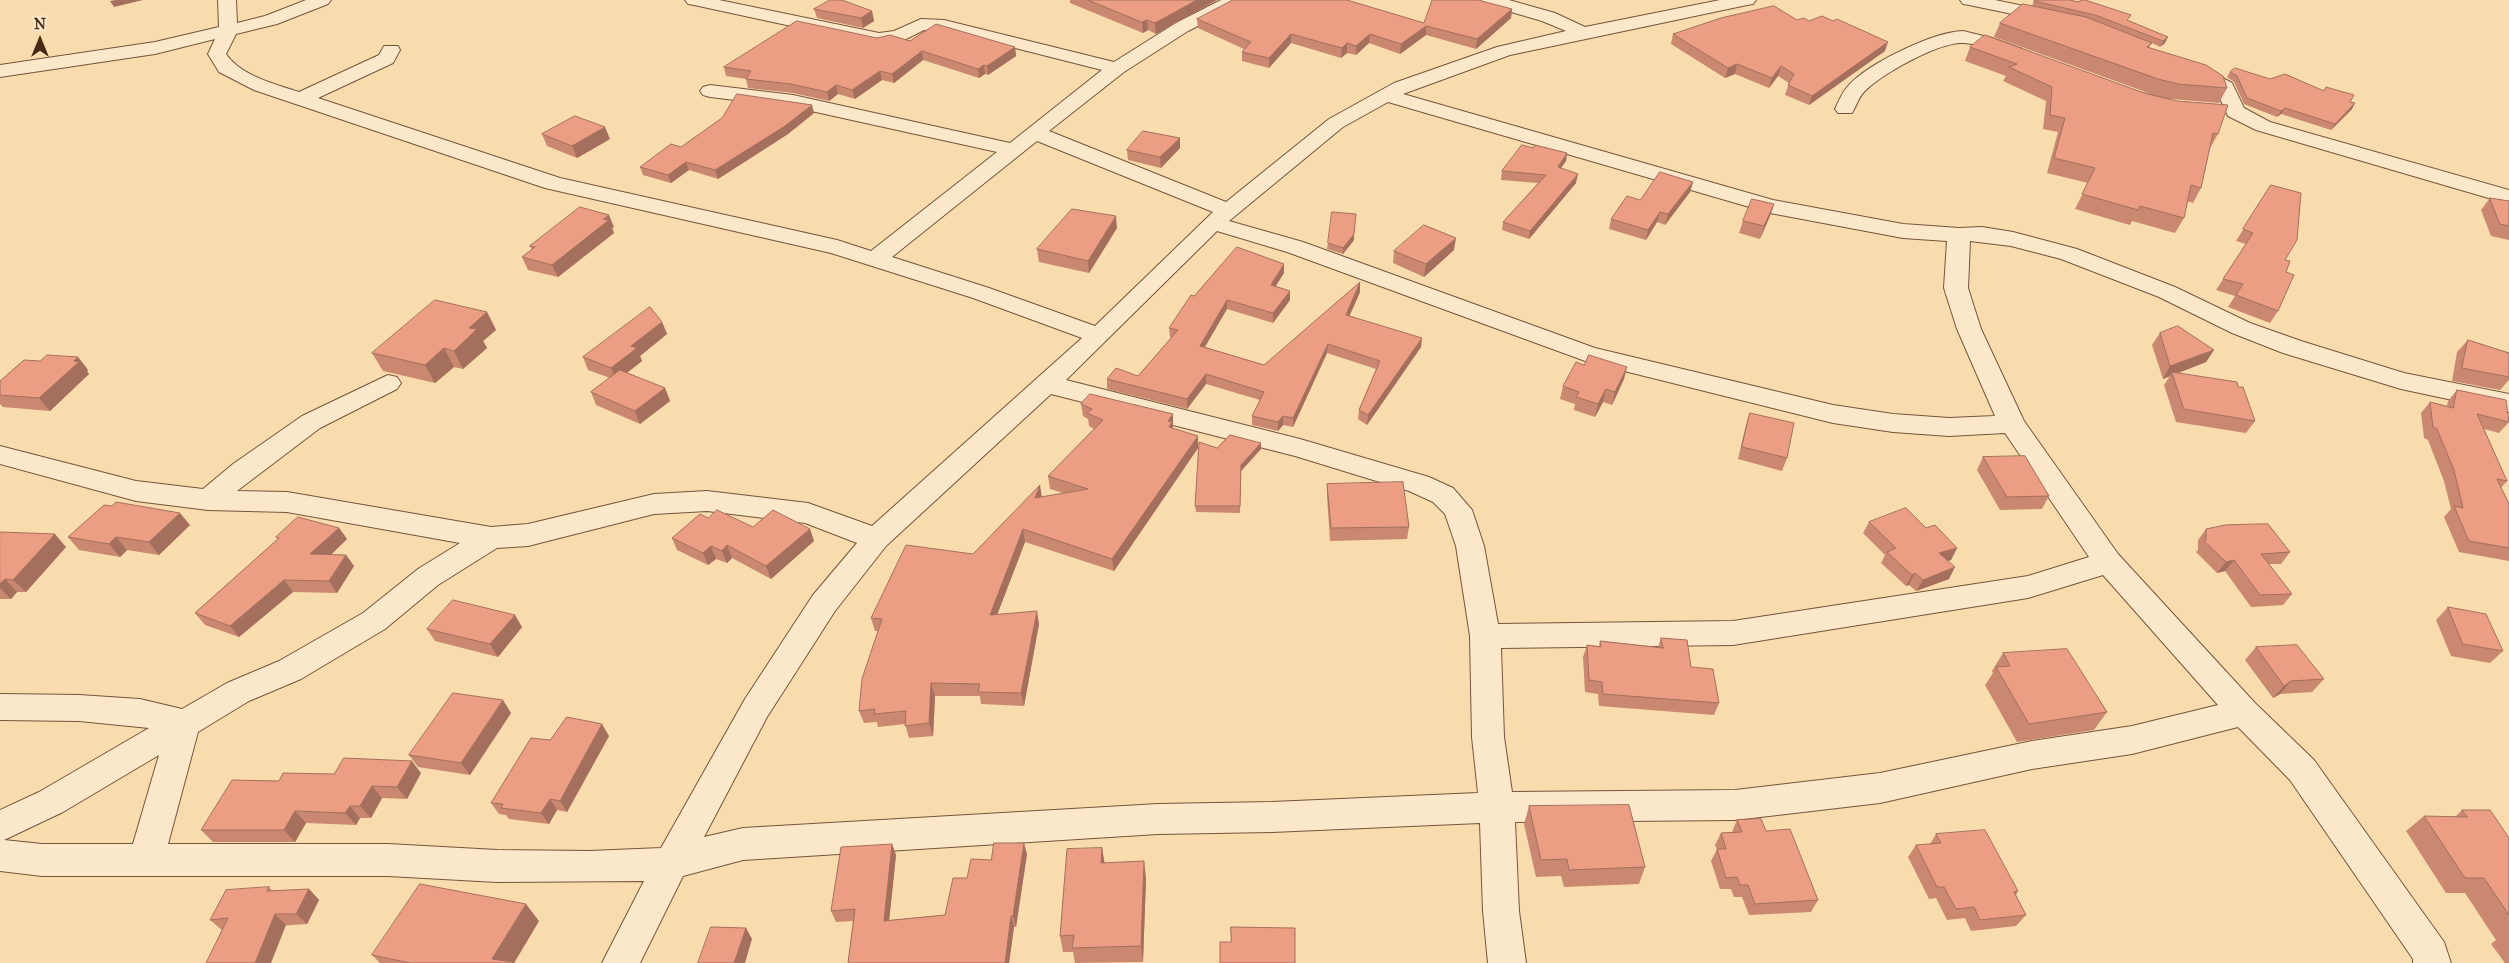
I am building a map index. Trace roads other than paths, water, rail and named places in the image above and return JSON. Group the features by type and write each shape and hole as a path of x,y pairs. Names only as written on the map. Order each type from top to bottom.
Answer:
{"street":[{"path":"217,54 228,31 227,0"},
{"path":"0,71 155,48 270,20 322,0"},
{"path":"694,0 879,38 899,35 921,24 944,25 1117,68"},
{"path":"875,259 1117,68 1182,27 1235,0"},
{"path":"1490,0 1545,16 1570,25 1582,33"},
{"path":"621,963 671,864 756,708 824,603 876,539 1098,336 1220,217 1336,123 1400,87 1504,51 1582,33 1747,0"},
{"path":"1969,0 2071,22"},
{"path":"1845,109 1855,89 1872,77 1947,38 1964,37 1979,40 2032,60"},
{"path":"155,48 217,54"},
{"path":"301,99 386,59 392,50"},
{"path":"217,54 226,68 261,86 554,182 670,211 837,248 982,293 1098,336"},
{"path":"2180,64 2203,72 2225,88 2226,111 2263,126 2509,197"},
{"path":"710,91 793,101 1015,150"},
{"path":"1385,95 1770,206 1903,231 1959,235 1982,234 2013,238 2069,254 2167,292 2241,328 2292,347 2401,381 2509,402"},
{"path":"1036,133 1220,217 1588,354 1833,414 1893,423 1949,427 2012,424"},
{"path":"1959,235 1956,288 1969,329 2012,424 2108,562 2244,712 2302,770 2431,954 2432,963"},
{"path":"208,500 243,471 311,422 388,383"},
{"path":"1046,384 1113,399 1300,448 1419,484 1443,495 1458,510 1470,546 1485,636 1488,737 1497,807 1501,910 1507,963"},
{"path":"0,455 136,491 208,500 287,502 491,538 528,535 654,504 707,501 808,513 876,539"},
{"path":"0,826 51,802 238,692 290,670 374,621 428,577 491,538"},
{"path":"1485,636 1733,633 2028,587 2070,576 2108,562"},
{"path":"0,707 79,708 140,712 184,723"},
{"path":"0,855 42,860 388,860 497,866 671,864 707,852 743,844 1158,819 1497,807 1727,806 1880,788 2032,755 2132,740 2244,712"},
{"path":"146,860 184,723"}]}
